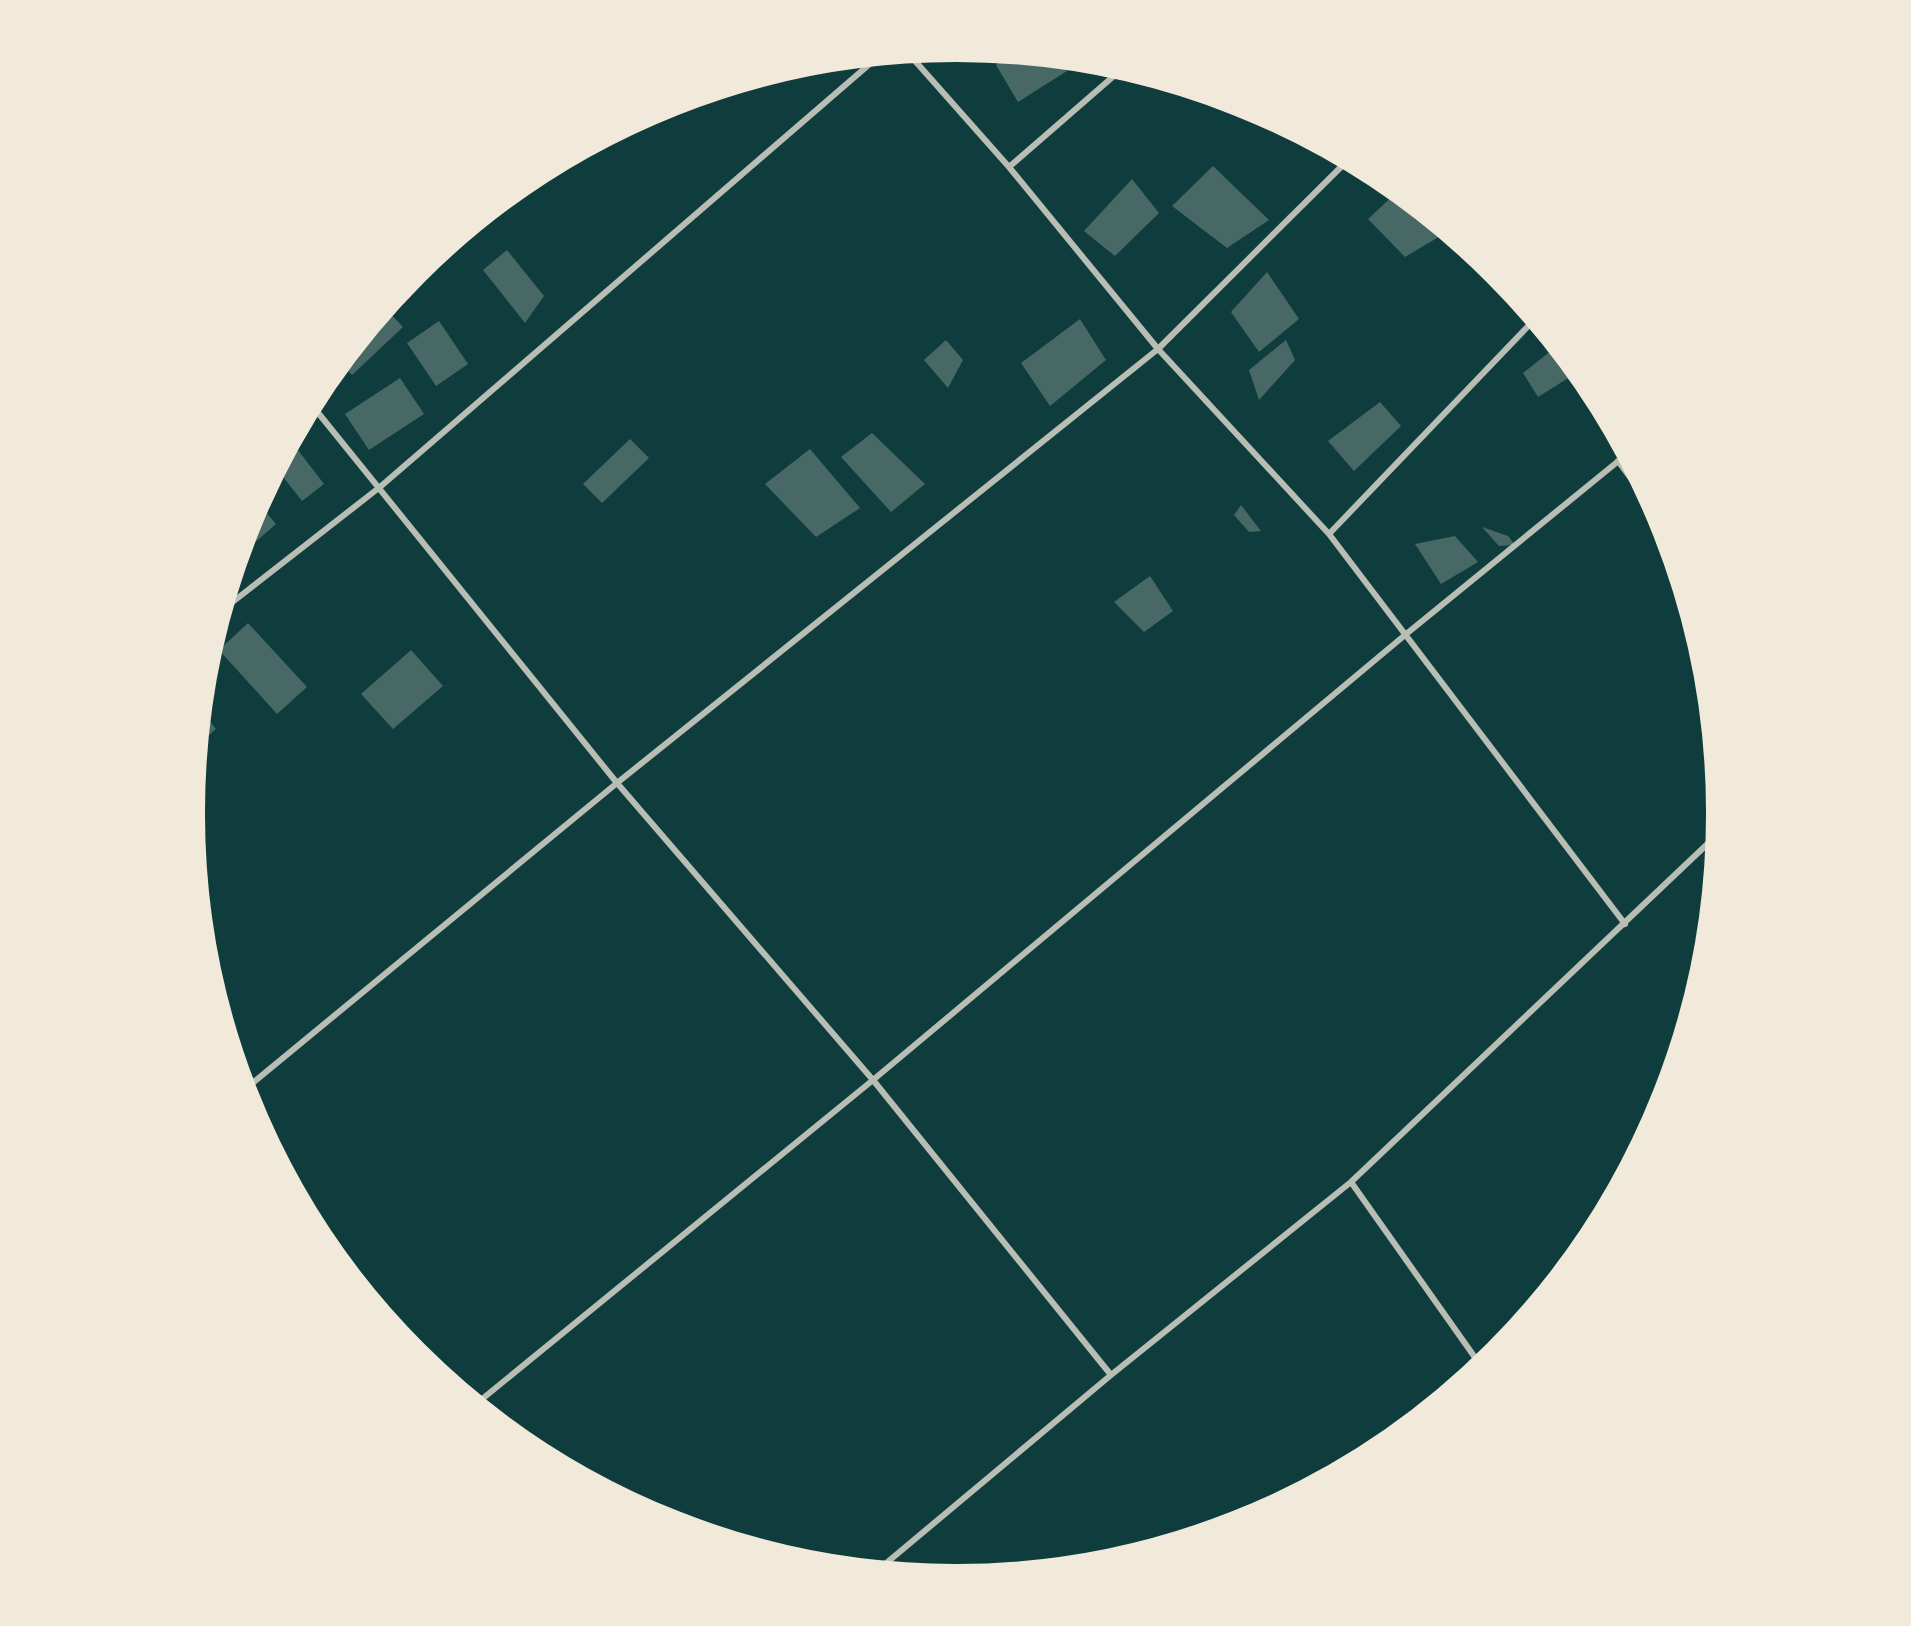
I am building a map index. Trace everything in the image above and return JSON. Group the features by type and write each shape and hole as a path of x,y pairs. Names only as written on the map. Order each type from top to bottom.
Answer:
{"street":[{"path":"914,60 1009,167 1158,349 1329,534 1625,924"},
{"path":"231,603 380,487 870,64"},
{"path":"1009,167 1114,76"},
{"path":"251,1084 618,783 1158,349 1342,166"},
{"path":"1329,534 1530,324"},
{"path":"317,411 618,783 873,1080 1111,1375"},
{"path":"481,1400 873,1080 1405,635 1621,459"},
{"path":"1618,461 1633,481"},
{"path":"885,1564 1111,1375 1351,1182 1709,843"},
{"path":"1351,1182 1476,1359"}],"building":[{"path":"1005,60 1064,67 1067,71 1018,102 996,65"},
{"path":"1213,166 1269,220 1227,248 1172,206"},
{"path":"1132,179 1159,213 1115,256 1084,231"},
{"path":"1391,197 1441,236 1405,257 1368,219"},
{"path":"507,250 544,296 525,323 483,270"},
{"path":"1267,272 1299,319 1259,352 1231,312"},
{"path":"390,314 403,327 352,375 346,369"},
{"path":"1080,319 1106,360 1050,406 1021,363"},
{"path":"439,321 468,364 436,386 407,343"},
{"path":"946,340 963,360 948,388 924,360"},
{"path":"1286,340 1295,360 1259,400 1249,370"},
{"path":"1551,351 1570,377 1538,397 1523,373"},
{"path":"400,378 424,414 369,450 345,414"},
{"path":"1380,402 1401,426 1354,471 1328,441"},
{"path":"872,433 925,484 891,512 841,457"},
{"path":"630,439 649,458 602,503 583,484"},
{"path":"296,447 324,484 302,501 281,475"},
{"path":"810,449 860,508 816,537 765,484"},
{"path":"1241,505 1261,531 1249,532 1234,515"},
{"path":"264,510 276,524 249,547"},
{"path":"1482,527 1508,536 1515,545 1499,546"},
{"path":"1455,536 1478,562 1441,584 1415,544"},
{"path":"1150,576 1173,611 1144,632 1114,602"},
{"path":"248,623 307,687 277,714 219,650"},
{"path":"411,650 443,686 393,729 361,694"},
{"path":"207,717 216,729 205,739"}]}
